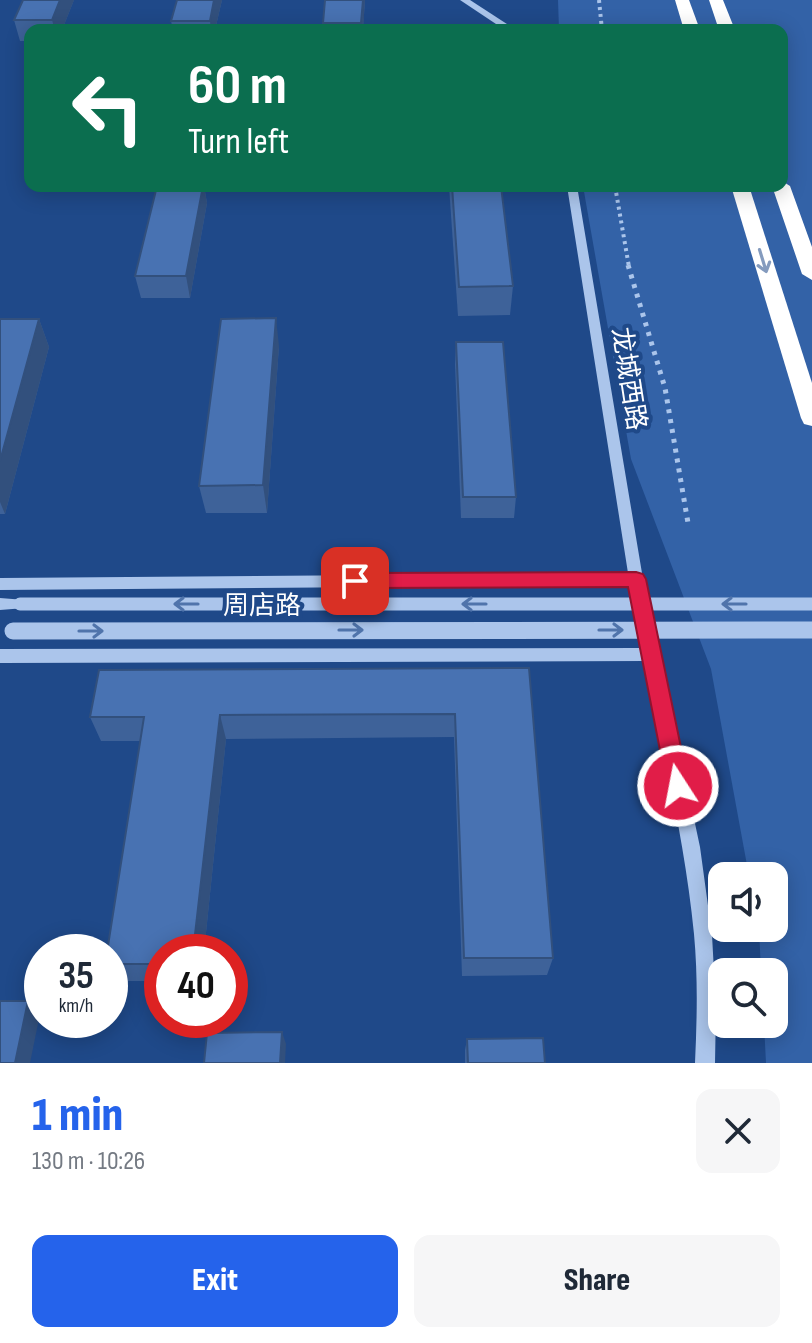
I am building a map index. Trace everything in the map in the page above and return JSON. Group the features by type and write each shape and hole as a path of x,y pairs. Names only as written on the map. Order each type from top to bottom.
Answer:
{"highway":[{"path":"682,0 690,24"},
{"path":"716,0 725,24"},
{"path":"742,192 812,418"},
{"path":"783,192 812,274"}],"street":[{"path":"464,0 502,24"},
{"name":"龙城西路","path":"573,192 636,579 691,847 703,935 707,1008 705,1063"},
{"path":"0,584 636,579"},
{"name":"周店路","path":"0,604 812,604"},
{"name":"周店路","path":"7,631 812,630"},
{"path":"0,656 650,654"}],"path":[{"path":"599,0 601,24"},
{"path":"616,192 627,262 665,388 688,523"}],"shaded area":[{"path":"558,0 812,0 812,1063 766,1063 765,1038 788,1038 788,958 760,958 760,942 788,942 788,862 746,862 711,669 631,459 584,192 788,192 788,24 559,24"}],"building":[{"path":"23,0 60,0 52,20 14,20"},
{"path":"177,0 214,0 210,21 171,21"},
{"path":"325,0 363,0 361,23 323,23"},
{"path":"156,192 202,192 186,276 135,276"},
{"path":"452,192 502,192 513,286 459,287"},
{"path":"276,318 263,485 199,486 221,319"},
{"path":"0,319 39,319 0,461"},
{"path":"456,342 503,342 516,497 463,497"},
{"path":"529,668 553,958 464,958 455,714 220,715 195,934 144,934 144,964 128,964 128,934 110,934 144,717 90,717 99,670"},
{"path":"0,1001 24,1001 24,1020 15,1063 0,1063"},
{"path":"248,1032 282,1032 280,1063 204,1063 206,1038 248,1038"},
{"path":"543,1038 545,1063 468,1063 467,1039"}],"route":[{"path":"355,581 636,579 678,786"}]}
